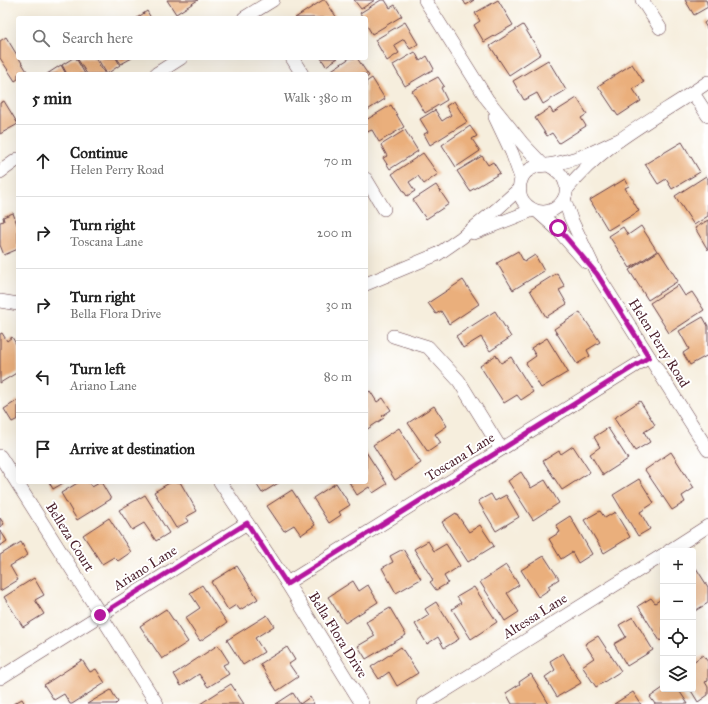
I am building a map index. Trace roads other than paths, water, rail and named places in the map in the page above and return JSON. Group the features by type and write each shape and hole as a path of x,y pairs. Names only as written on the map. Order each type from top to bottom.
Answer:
{"street":[{"path":"252,16 265,13 273,0"},
{"path":"425,0 487,99 523,144 545,165 558,170 564,178 565,194"},
{"path":"642,0 660,28"},
{"path":"159,72 178,60"},
{"path":"293,60 301,72"},
{"path":"487,99 512,153 520,183 522,199 528,207 536,211 548,212 558,207 579,173 619,140 708,82"},
{"path":"693,93 708,116"},
{"path":"368,283 438,254 461,238 497,209 520,183 528,170 538,166 582,157 619,140"},
{"path":"0,172 16,161"},
{"path":"368,182 384,209"},
{"name":"Helen Perry Road","path":"565,194 572,219 597,274 708,450"},
{"path":"461,238 536,211"},
{"name":"Helen Perry Road","path":"536,211 558,228 597,274"},
{"path":"0,301 16,304"},
{"path":"393,336 428,347 459,381 501,449"},
{"name":"Toscana Lane","path":"287,584 649,357"},
{"name":"Belleza Court","path":"0,456 16,481"},
{"name":"Belleza Court","path":"18,484 157,704"},
{"name":"Bella Flora Drive","path":"221,484 287,584 362,704"},
{"name":"Ariano Lane","path":"0,678 247,523"},
{"path":"674,548 708,526"},
{"name":"Altessa Lane","path":"424,704 660,556"}]}
